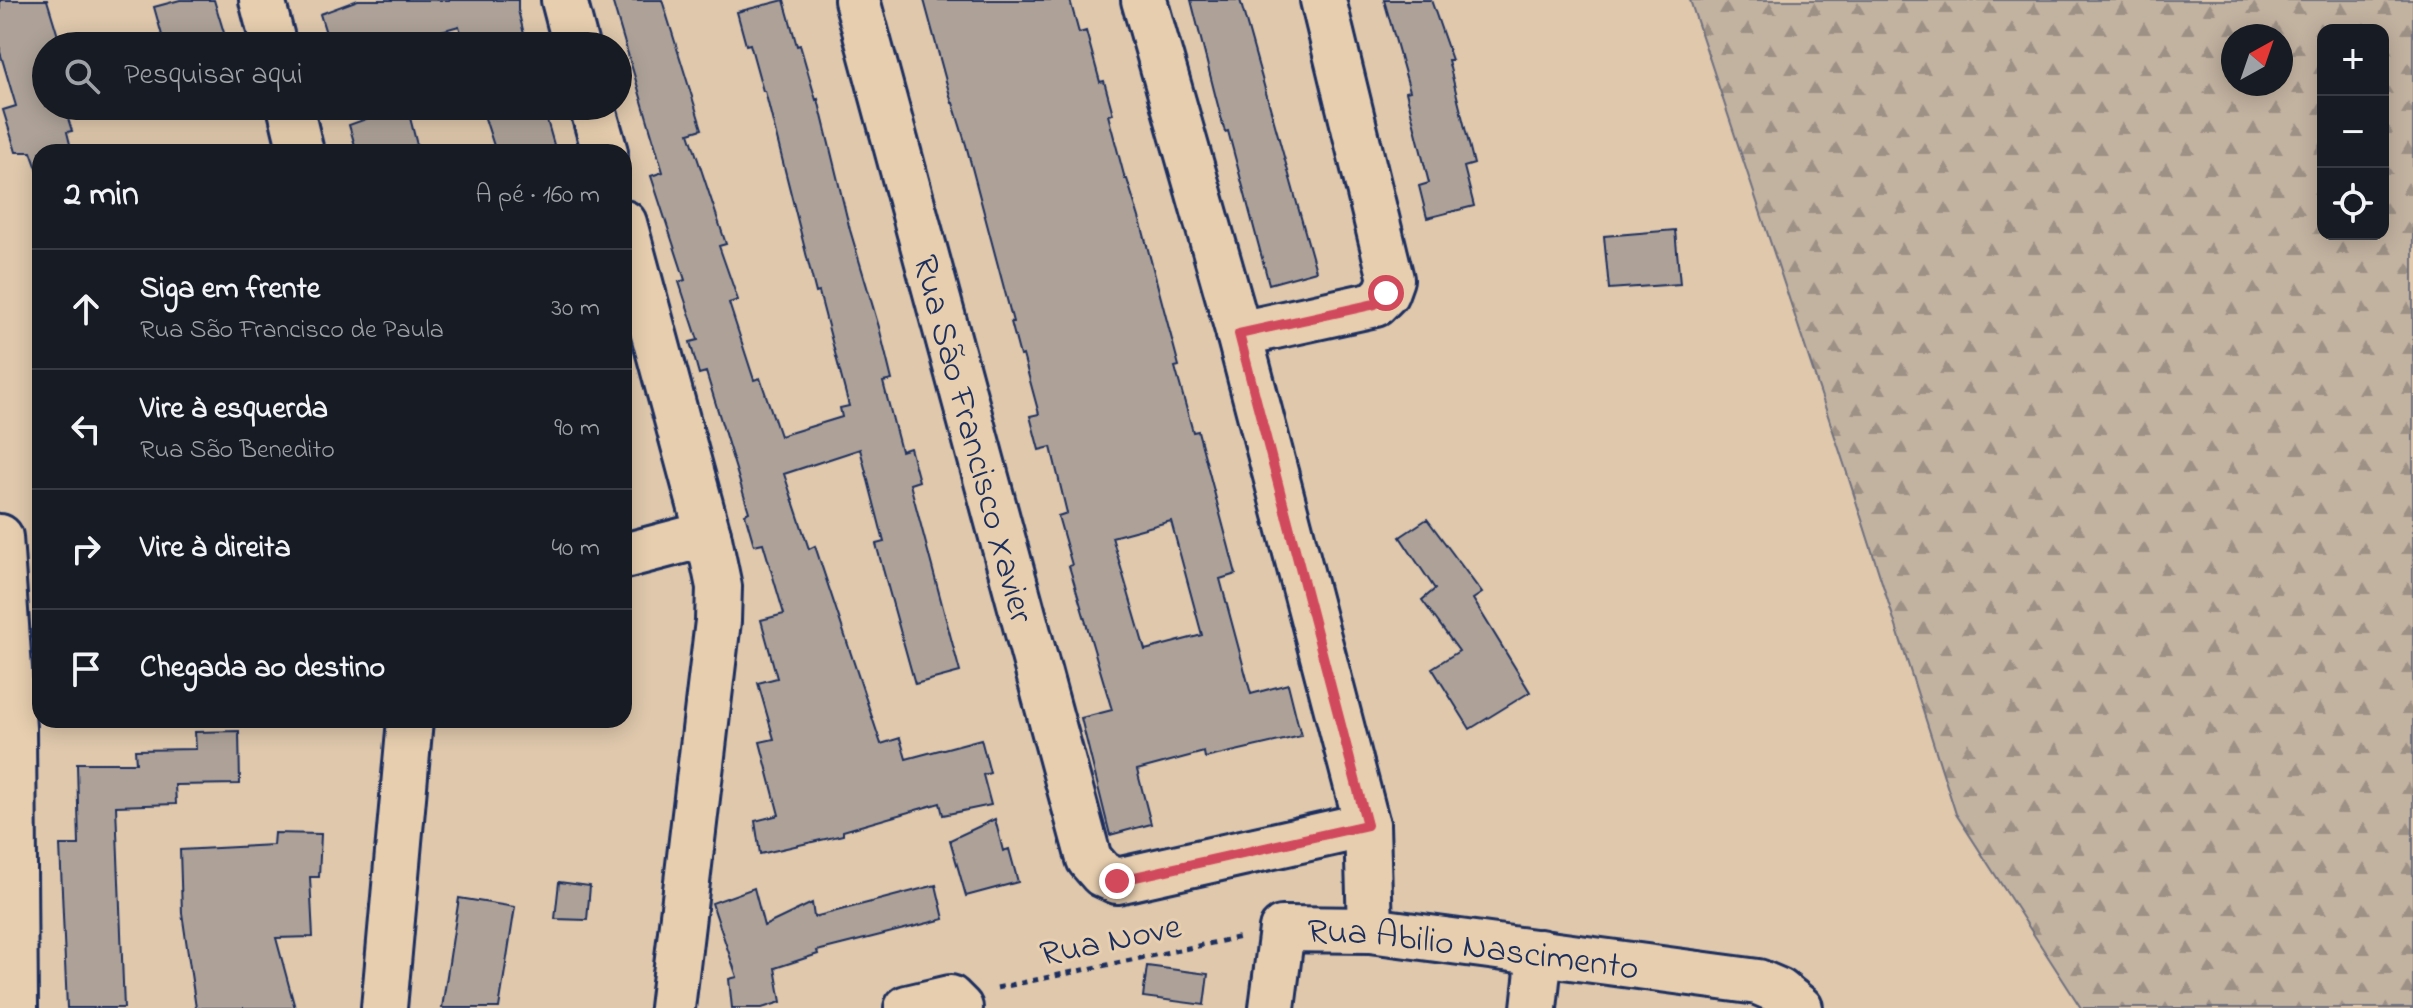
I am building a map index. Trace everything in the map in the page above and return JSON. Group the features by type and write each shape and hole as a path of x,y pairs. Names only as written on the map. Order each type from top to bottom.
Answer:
{"street":[{"path":"262,0 270,32"},
{"path":"564,0 572,32"},
{"name":"Rua São Francisco Xavier","path":"857,0 1089,859 1102,874 1117,881 1367,825"},
{"path":"1144,0 1239,334 1367,825 1370,930"},
{"path":"1239,334 1375,304 1386,293 1391,279 1323,0"},
{"path":"293,120 299,144"},
{"path":"596,120 603,144"},
{"path":"632,253 708,534 719,587 718,621 672,1008"},
{"path":"632,554 708,534"},
{"path":"0,537 28,724 15,1008"},
{"path":"384,1008 409,728"},
{"path":"1272,1008 1282,929"},
{"name":"Rua Abilio Nascimento","path":"1282,929 1370,930 1758,982 1779,991 1800,1008"},
{"path":"1534,1008 1540,952"},
{"path":"907,1008 955,1003"}],"path":[{"name":"Rua Nove","path":"955,1003 1282,929"}],"green space":[{"path":"1690,0 2413,0 2413,1008 2081,1008 1956,814"}],"building":[{"path":"0,0 47,0 57,32 32,32 32,120 68,120 72,131 67,132 70,144 32,144 32,155 31,152 16,152 3,110 16,106 0,52"},
{"path":"180,0 214,0 224,32 161,32 154,7"},
{"path":"358,0 518,0 524,32 461,32 459,26 437,32 326,32 320,14"},
{"path":"612,0 662,0 702,129 689,133 726,244 719,246 738,300 729,303 754,380 760,378 780,436 842,417 840,408 849,406 819,292 816,293 765,91 750,44 746,45 737,12 784,0 797,46 800,45 818,99 850,230 879,327 892,380 883,382 901,451 910,448 919,481 910,484 960,672 915,684 876,544 884,542 860,449 784,474 809,549 815,546 881,744 900,738 906,759 981,739 990,773 983,775 991,805 943,815 940,803 843,831 843,835 760,854 755,821 779,815 760,742 774,739 758,683 777,678 761,620 784,614 763,543 754,545 745,514 749,512 706,372 699,374 690,342 698,340 679,282 685,280 651,176 663,172 632,67 632,32 621,32"},
{"path":"924,0 1070,0 1079,33 1086,31 1100,82 1104,81 1113,114 1108,115 1179,366 1175,367 1193,432 1198,431 1236,574 1220,579 1251,694 1288,684 1301,736 1205,758 1204,752 1137,770 1151,824 1110,835 1081,718 1112,710 1069,566 1072,565 1058,516 1067,513 1051,447 1039,450 1030,416 1039,414 1023,355 1020,356 966,145","holes":["1171,521 1202,635 1145,650 1112,537"]},
{"path":"1191,0 1240,0 1316,271 1269,284"},
{"path":"1384,0 1431,0 1452,60 1448,60 1474,164 1464,167 1474,206 1427,218 1419,186 1429,183 1406,92 1410,91"},
{"path":"363,120 411,120 417,144 355,144 349,125"},
{"path":"486,120 547,120 554,144 493,144"},
{"path":"1675,230 1680,284 1609,289 1604,236"},
{"path":"1427,519 1482,593 1473,599 1530,692 1470,729 1432,668 1459,651 1422,600 1435,589 1400,537"},
{"path":"239,731 240,784 175,785 176,804 116,806 124,1008 67,1008 60,845 79,845 77,763 136,763 135,750 196,749 195,732"},
{"path":"995,819 1003,851 1009,849 1018,882 966,896 950,840"},
{"path":"274,833 321,834 319,877 310,877 313,937 276,938 295,1008 196,1008 182,913 180,850 273,845"},
{"path":"559,882 590,886 587,920 555,919"},
{"path":"936,885 944,919 817,951 818,954 775,968 781,1002 762,1008 732,1008 729,979 737,977 712,903 754,888 764,926 812,903 814,917"},
{"path":"459,898 515,907 499,1008 442,1008"},
{"path":"1147,966 1208,974 1204,1005 1143,997"}],"route":[{"path":"1117,881 1367,825 1239,334 1375,304 1386,293"}]}
